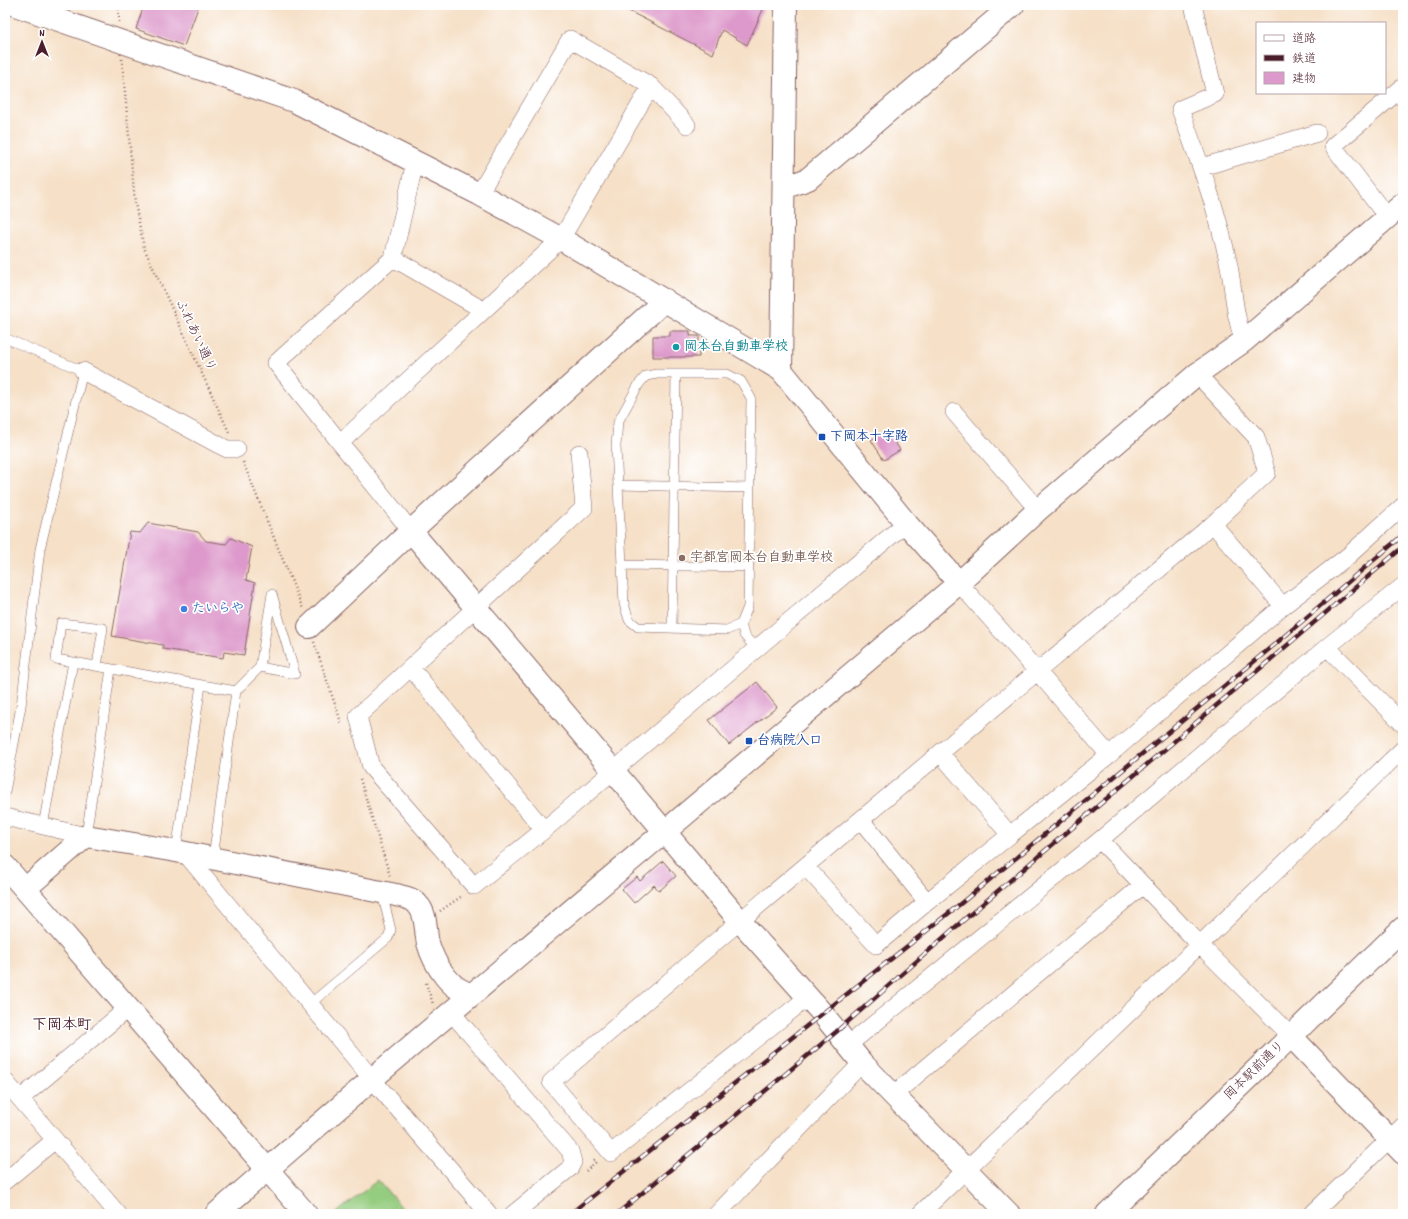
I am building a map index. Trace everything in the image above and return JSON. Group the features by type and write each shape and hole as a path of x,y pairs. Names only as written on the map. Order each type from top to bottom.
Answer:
{"street":[{"path":"15,5 294,101 479,194 561,239 781,370 906,523 1109,755"},
{"path":"781,370 786,5"},
{"path":"784,188 808,178 1013,5"},
{"path":"1193,5 1215,94 1180,109 1210,190 1229,267 1237,324 1244,340"},
{"path":"479,194 570,39 650,86 687,125"},
{"path":"340,443 561,239 650,86"},
{"path":"216,1214 372,1079 452,1013 958,583 1038,510 1197,374 1244,340 1395,210 1333,146 1403,87"},
{"path":"1202,167 1317,132"},
{"path":"415,162 393,258 276,362 411,531 847,1046 1009,1214"},
{"path":"393,258 483,310"},
{"path":"307,621 411,531 665,300"},
{"path":"82,371 226,449 237,449"},
{"path":"807,998 611,1153 552,1082 740,921 941,754 1037,671 1213,524 1267,473 1256,437 1197,374"},
{"path":"954,412 1038,510"},
{"path":"579,453 584,508 358,716 371,766 474,886 544,830 906,523"},
{"path":"806,867 876,945 1109,755 1283,606 1348,556 1403,506"},
{"path":"1213,524 1283,606"},
{"path":"847,1046 1100,840 1327,647 1403,586"},
{"path":"1327,647 1403,724"},
{"path":"411,668 544,830"},
{"path":"920,1214 1403,749"},
{"path":"941,754 1010,835"},
{"path":"5,817 86,836 213,858 382,892 413,900 419,905 424,919 428,944 438,966 454,985 467,993 473,994"},
{"path":"861,820 927,902"},
{"path":"25,889 86,836"},
{"path":"1100,840 1200,945 1291,1036 1399,1140 1312,1214"},
{"path":"180,852 372,1079 489,1214"},
{"path":"5,866 306,1214"},
{"path":"893,1095 1143,885"},
{"name":"岡本駅前通り","path":"1107,1214 1403,928"},
{"path":"20,1099 128,1008"},
{"path":"452,1013 570,1151 572,1157 570,1168 513,1214"},
{"path":"717,1214 862,1063"},
{"path":"5,1081 118,1214"},
{"path":"5,1182 55,1140"}],"lane":[{"path":"5,338 82,371 40,549 21,706 5,792"},
{"path":"741,624 727,630 638,627 629,620 624,604 616,446 618,422 639,384 646,376 657,374 727,374 741,381 751,398 748,608 741,624 744,635 756,649"},
{"path":"672,628 676,374"},
{"path":"618,485 750,488"},
{"path":"622,565 749,567"},
{"path":"213,858 236,691 260,667 272,594 295,674 260,667"},
{"path":"97,666 103,628 61,623 56,659 236,691"},
{"path":"43,826 73,662"},
{"path":"86,836 111,669"},
{"path":"180,852 202,685"},
{"path":"310,1004 388,938 391,930 382,892"}],"path":[{"path":"118,5 120,25"},
{"name":"ふれあい通り","path":"121,52 135,203 144,248 237,449 307,621"},
{"path":"424,919 448,907 474,886"}],"green space":[{"path":"378,1180 407,1214 335,1214"}],"building":[{"path":"144,5 199,5 184,46 136,29"},
{"path":"617,5 765,5 747,45 722,30 713,54"},
{"name":"岡本台自動車学校","path":"670,331 690,331 690,336 699,336 699,357 653,357 653,336 670,336"},
{"path":"887,430 900,450 884,460 871,440"},
{"name":"たいらや","path":"148,523 198,532 206,541 226,544 231,538 252,547 246,580 255,583 244,655 224,652 223,658 163,649 163,645 112,636 130,532 140,533"},
{"path":"757,682 777,707 729,745 709,720"},
{"path":"663,861 676,876 659,891 654,885 634,903 622,889 637,877 640,881"}],"railway":[{"path":"570,1214 954,909 1280,640 1403,535"},
{"path":"617,1214 836,1032 966,918 1403,547"}],"place":[{"name":"岡本台自動車学校","path":"676,347"},
{"name":"下岡本十字路","path":"822,437"},
{"name":"宇都宮岡本台自動車学校","path":"682,558"},
{"name":"たいらや","path":"184,609"},
{"name":"台病院入口","path":"749,741"}],"district":[{"name":"下岡本町","path":"62,1026"}]}
